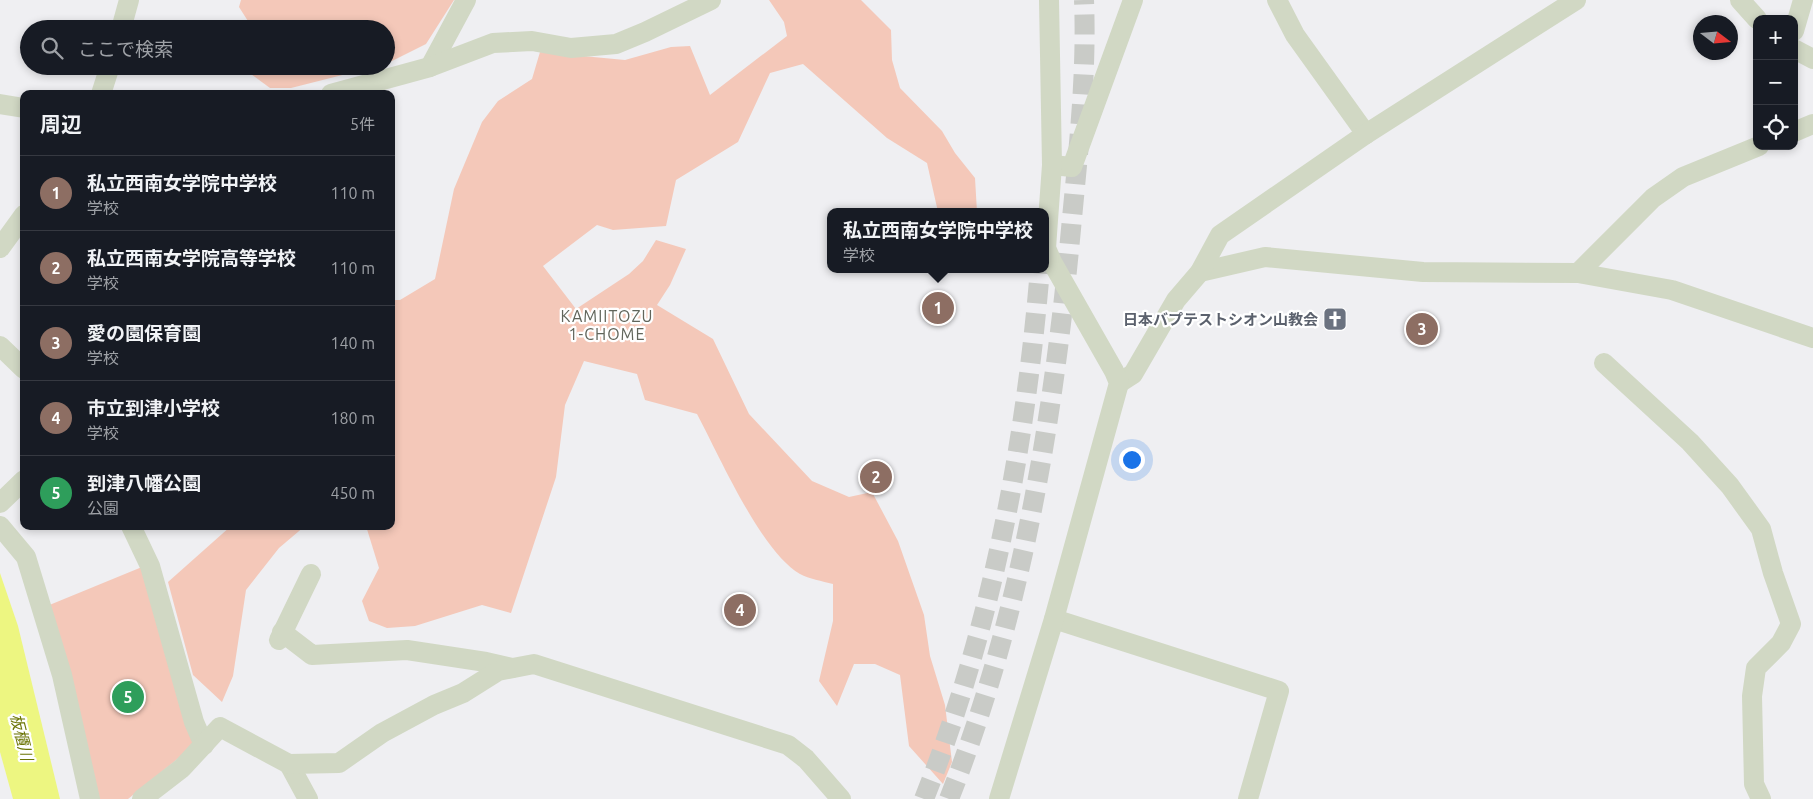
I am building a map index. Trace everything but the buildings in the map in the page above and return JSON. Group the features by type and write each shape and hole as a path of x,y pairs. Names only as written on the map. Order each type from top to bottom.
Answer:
{"street":[{"path":"123,20 129,0"},
{"path":"430,67 466,0"},
{"path":"346,90 430,67 493,43 532,42 571,48 616,44 711,0"},
{"path":"1049,0 1052,165 1049,208"},
{"path":"1052,165 1072,167 1133,0"},
{"path":"1277,0 1295,35 1366,134"},
{"path":"1119,383 1133,374 1176,300 1200,272 1220,235 1366,134 1576,0"},
{"path":"1740,0 1753,15"},
{"path":"1798,19 1804,0"},
{"path":"1798,51 1813,59"},
{"path":"102,90 107,75"},
{"path":"0,104 20,107"},
{"path":"1798,130 1813,124"},
{"path":"1578,273 1653,198 1683,177 1753,148"},
{"path":"0,248 20,220"},
{"path":"999,799 1054,619 1119,383 1114,370 1049,255"},
{"path":"1200,272 1265,257 1423,272 1578,273 1672,290 1813,338"},
{"path":"0,346 20,365"},
{"path":"1604,363 1690,442 1730,486 1761,530 1773,573 1791,624 1781,643 1756,668 1752,696 1754,784 1761,799"},
{"path":"0,503 20,484"},
{"path":"0,526 26,557 62,675 90,799"},
{"path":"133,530 150,566 194,722 204,745"},
{"path":"311,574 280,636 312,655 407,650 486,662 512,668"},
{"path":"1054,619 1280,691 1248,799"},
{"path":"142,799 182,768 220,727 289,764 339,763 382,734 434,705 463,693 498,671 534,664 788,745 806,759 842,799"},
{"path":"289,764 308,799"}],"shaded area":[{"path":"241,0 454,0 426,44 395,60 395,20 247,20 239,7"},
{"path":"769,0 861,0 891,30 892,60 900,88 942,131 955,153 975,178 977,208 937,208 927,163 887,138 803,64 770,73 738,142 676,180 666,226 613,230 597,225 543,266 576,309 629,274 643,261 656,240 686,249 670,285 657,305 713,339 749,414 812,481 849,497 872,492 898,541 924,615 930,656 945,705 952,762 943,784 909,746 900,675 875,664 854,664 837,706 819,681 833,621 833,584 804,576 785,562 756,525 697,414 645,400 637,374 584,361 565,405 556,477 511,613 482,605 415,626 387,628 369,621 362,601 379,568 367,530 395,530 395,300 400,300 435,279 454,189 482,122 498,101 532,79 540,52 625,60 671,47 690,46 710,95 787,36 784,22"},
{"path":"252,75 342,75 291,88 270,88"},
{"path":"226,530 300,530 279,548 246,590 233,676 222,702 193,675 168,582"},
{"path":"142,567 194,741 191,748 128,799 95,799 47,606"}],"water":[{"name":"板櫃川","path":"0,573 18,626 60,799 13,799 0,752"}],"tunnel":[{"path":"949,799 974,730 996,660 1030,518 1043,447 1064,302 1076,172 1083,86 1084,0"},
{"path":"924,799 948,735 968,670 986,605 1001,538 1025,404 1040,273"}],"place":[{"name":"私立西南女学院中学校","path":"938,308"},
{"name":"日本バプテストシオン山教会","path":"1335,319"},
{"name":"愛の園保育園","path":"1422,329"},
{"name":"私立西南女学院高等学校","path":"876,477"},
{"name":"市立到津小学校","path":"740,610"},
{"name":"到津八幡公園","path":"128,697"}],"district":[{"name":"KAMIITOZU 1-CHOME","path":"607,325"}]}
